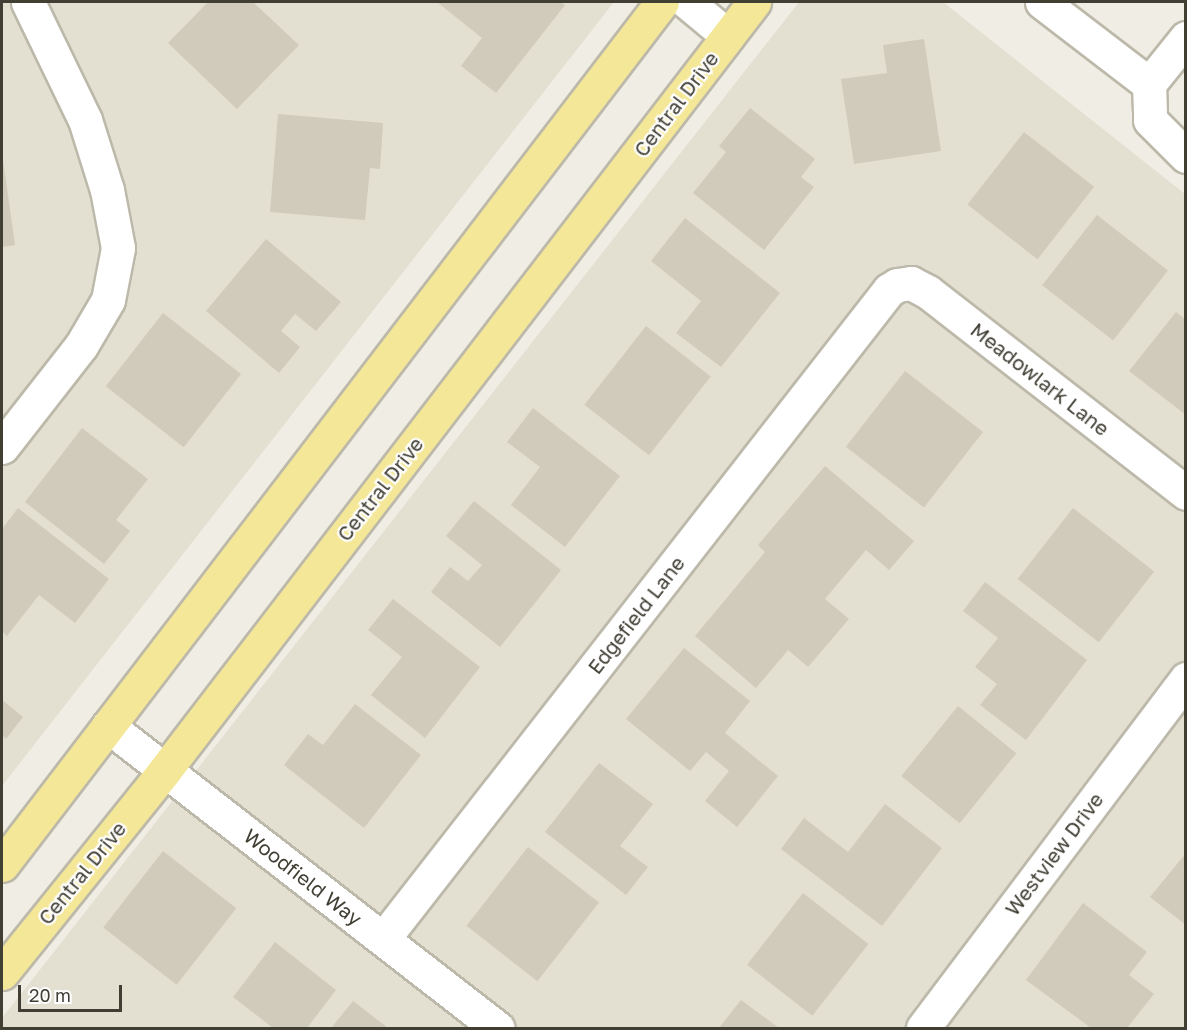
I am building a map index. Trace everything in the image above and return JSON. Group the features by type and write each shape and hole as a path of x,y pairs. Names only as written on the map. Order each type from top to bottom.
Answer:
{"main road":[{"path":"2,865 662,2"},
{"name":"Central Drive","path":"2,973 165,770 754,2"}],"street":[{"path":"2,447 81,346 98,318 108,300 118,248 107,190 85,120 28,2"},
{"path":"687,2 728,36"},
{"path":"1042,2 1149,84"},
{"path":"1185,38 1149,84 1150,120 1185,156"},
{"name":"Meadowlark Lane","path":"889,290 897,285 910,283 928,292 1185,493"},
{"name":"Edgefield Lane","path":"383,939 889,290"},
{"name":"Westview Drive","path":"923,1029 1185,679"},
{"name":"Woodfield Way","path":"108,726 498,1029"}],"shaded area":[{"path":"2,2 614,2 2,786"},
{"path":"799,2 943,2 1185,194 1185,1028 2,1028 2,1018"}],"building":[{"path":"208,2 253,2 299,45 237,109 168,43"},
{"path":"437,2 561,2 565,5 496,93 461,66 482,38"},
{"path":"924,39 941,151 854,164 841,79 887,73 883,45"},
{"path":"750,108 815,159 801,177 814,187 764,250 693,193 726,152 719,146"},
{"path":"278,114 383,123 380,169 370,168 365,220 270,212"},
{"path":"1024,132 1094,187 1037,259 967,204"},
{"path":"2,153 15,245 2,247"},
{"path":"1097,215 1168,270 1113,341 1042,285"},
{"path":"685,218 780,293 721,367 676,333 701,301 651,261"},
{"path":"266,239 341,302 316,331 295,314 281,331 300,347 279,373 206,311"},
{"path":"1176,312 1186,320 1186,415 1129,371"},
{"path":"163,313 241,374 184,447 106,386"},
{"path":"646,326 711,376 649,455 584,405"},
{"path":"905,371 983,432 924,508 846,447"},
{"path":"533,408 620,476 565,547 511,505 540,467 507,442"},
{"path":"82,428 148,479 116,520 130,531 104,564 25,502"},
{"path":"825,466 914,541 889,570 866,550 825,599 849,619 808,667 788,650 756,688 695,636 765,552 758,545"},
{"path":"474,501 561,570 500,647 431,592 450,567 468,581 482,565 446,536"},
{"path":"18,508 109,579 75,623 39,595 7,636 2,631 2,529"},
{"path":"1073,508 1154,571 1099,642 1018,579"},
{"path":"985,582 1087,660 1026,740 980,705 997,684 975,667 998,638 963,611"},
{"path":"393,599 480,667 425,738 371,695 402,657 368,630"},
{"path":"684,648 750,701 725,733 778,776 737,827 705,801 729,771 706,752 690,771 626,719"},
{"path":"2,700 23,717 6,739 2,735"},
{"path":"355,704 421,755 364,828 284,765 308,734 323,745"},
{"path":"958,706 1016,753 960,823 901,776"},
{"path":"599,763 653,804 620,846 648,867 626,895 545,832"},
{"path":"885,804 942,848 882,926 781,849 804,818 848,852"},
{"path":"528,847 599,902 537,981 466,926"},
{"path":"163,851 236,908 177,985 103,927"},
{"path":"1186,853 1186,925 1150,897"},
{"path":"803,893 868,944 812,1016 747,965"},
{"path":"1083,903 1147,952 1129,975 1154,994 1127,1028 1091,1028 1026,980"},
{"path":"275,942 336,990 307,1028 273,1028 233,997"},
{"path":"741,1000 779,1028 719,1028"},
{"path":"353,1001 388,1028 331,1028"}]}
